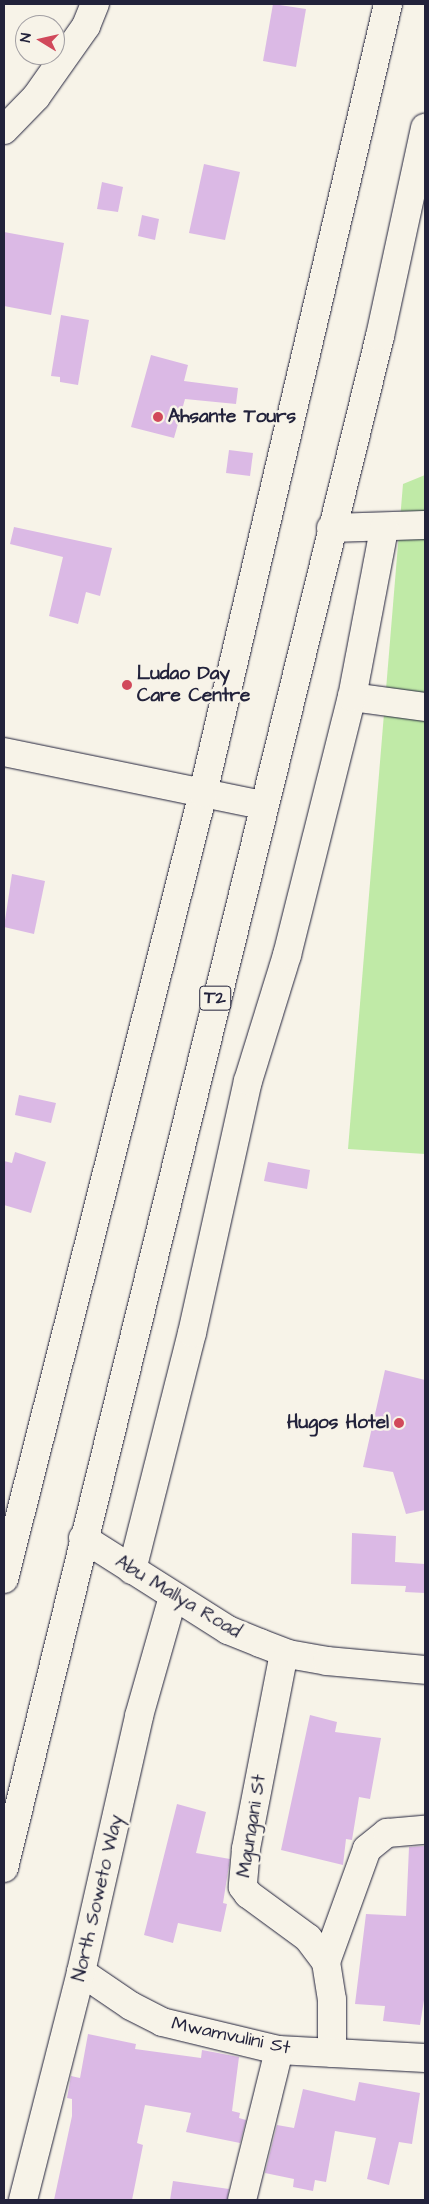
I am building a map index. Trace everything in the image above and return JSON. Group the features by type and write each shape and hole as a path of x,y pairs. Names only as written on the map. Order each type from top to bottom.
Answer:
{"main road":[{"path":"4,130 36,97 86,26 94,4"},
{"path":"4,1579 203,793 388,4"},
{"name":"T2","path":"4,1868 262,805 380,336 425,128"},
{"path":"331,528 384,529 425,525"},
{"path":"132,1570 192,1333 248,1081 287,955 352,696 384,529"},
{"path":"352,696 425,707"},
{"path":"4,752 262,805"},
{"name":"Abu Mallya Road","path":"83,1538 173,1597 228,1630 284,1653 327,1661 425,1670"},
{"name":"North Soweto Way","path":"23,2200 81,1972 140,1716 173,1597"},
{"name":"Mgungani St","path":"284,1653 246,1849 242,1887 248,1894 308,1938 326,1962 332,2000 332,2053"},
{"path":"326,1962 366,1849 387,1833 425,1830"},
{"name":"Mwamvulini St","path":"81,1972 131,2006 162,2022 279,2050 425,2058"},
{"path":"242,2200 279,2050"}],"green space":[{"path":"425,475 425,1154 348,1149 403,484"}],"building":[{"path":"273,4 306,9 296,67 263,61"},
{"path":"204,164 240,172 225,240 189,233"},
{"path":"102,182 123,187 118,212 97,209"},
{"path":"142,215 159,219 155,240 138,236"},
{"path":"4,232 64,243 51,315 4,306"},
{"path":"61,315 89,320 78,385 60,382 60,377 51,376"},
{"path":"151,355 188,365 184,381 238,388 236,404 185,399 174,438 131,427"},
{"path":"229,450 253,453 250,476 226,473"},
{"path":"14,527 112,548 100,596 86,592 78,624 49,616 63,557 10,544"},
{"path":"12,874 45,881 34,934 4,927"},
{"path":"19,1095 56,1103 51,1123 15,1115"},
{"path":"15,1152 46,1162 31,1213 4,1205 4,1161 12,1163"},
{"path":"268,1162 310,1170 307,1189 264,1181"},
{"name":"Hugos Hotel","path":"385,1370 425,1380 425,1510 406,1514 393,1472 363,1467"},
{"path":"352,1533 396,1536 395,1562 425,1564 425,1593 405,1592 406,1586 351,1584"},
{"path":"310,1715 337,1722 335,1732 381,1738 370,1799 359,1797 352,1840 346,1839 343,1865 281,1850"},
{"path":"177,1804 206,1812 196,1853 230,1859 223,1903 227,1904 221,1932 178,1923 173,1943 144,1935"},
{"path":"425,1846 425,1994 420,2025 383,2021 385,2006 355,2004 366,1914 406,1916 409,1847"},
{"path":"88,2034 136,2044 135,2049 201,2058 202,2050 239,2057 232,2111 240,2113 239,2118 246,2120 240,2143 186,2132 191,2113 145,2105 137,2143 143,2145 132,2200 54,2200 72,2116 72,2099 67,2098 71,2076 80,2078"},
{"path":"359,2082 420,2093 412,2144 399,2142 389,2185 367,2179 376,2138 335,2131 326,2182 315,2180 313,2191 293,2187 294,2179 265,2173 277,2125 294,2128 303,2089 355,2101"},
{"path":"173,2181 229,2189 227,2200 170,2200"}],"place":[{"name":"Ahsante Tours","path":"158,417"},
{"name":"Ludao Day Care Centre","path":"127,685"},
{"name":"Hugos Hotel","path":"399,1423"}]}
